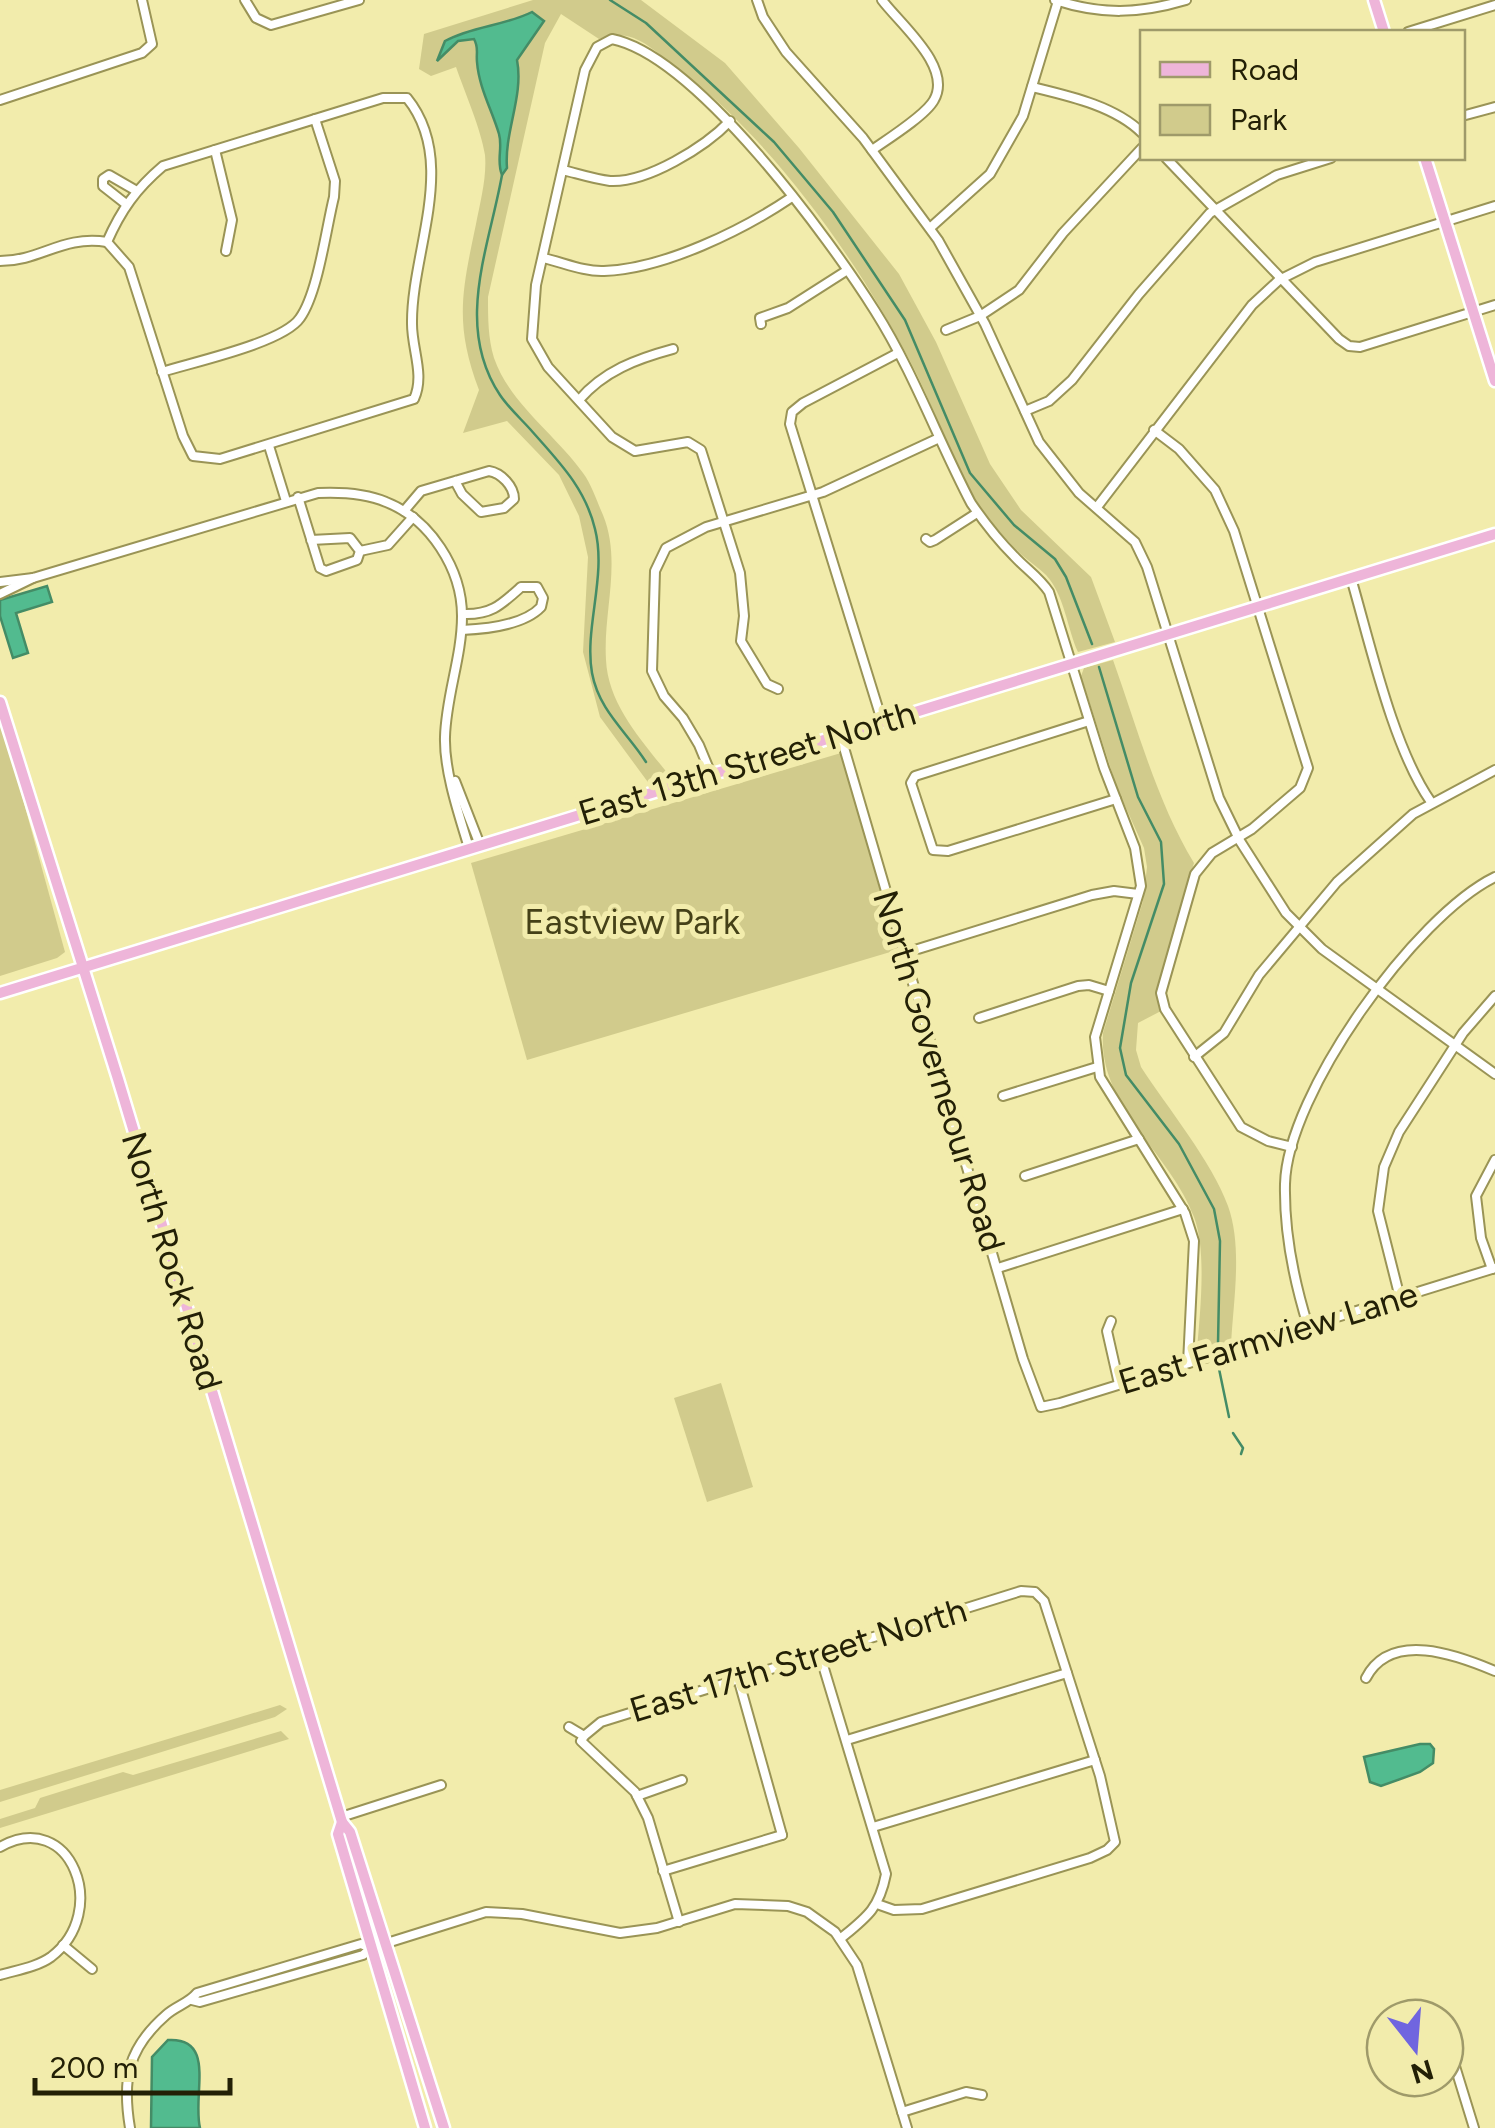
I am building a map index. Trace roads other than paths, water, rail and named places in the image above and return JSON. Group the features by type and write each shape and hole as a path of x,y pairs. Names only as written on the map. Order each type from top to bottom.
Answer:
{"main road":[{"path":"1374,0 1383,30"},
{"path":"1426,160 1495,381"},
{"name":"East 13th Street North","path":"0,993 1495,534"},
{"name":"North Rock Road","path":"0,702 342,1819 350,1832 387,1942 444,2128"},
{"name":"North Rock Road","path":"342,1819 338,1834 425,2128"}],"street":[{"path":"0,100 142,53 152,44 142,0"},
{"path":"245,0 256,18 271,25 359,0"},
{"path":"757,0 763,17 786,52 872,150 930,228 980,316 1039,442 1078,493 1134,542 1147,567 1219,798 1238,837 1286,912 1322,949 1495,1074"},
{"path":"872,150 934,101 940,80 925,49 882,0"},
{"path":"930,228 990,174 1023,116 1056,1 1115,14 1186,0"},
{"path":"1414,30 1495,5"},
{"path":"778,689 768,684 741,641 744,616 740,573 701,450 688,442 635,451 612,437 548,367 532,339 536,284 585,70 597,47 608,41 623,41 656,60 730,121 792,197 876,312 977,513 1049,592 1116,799 1136,848 1141,886 1094,1037 1097,1067 1183,1209 1194,1241 1188,1364"},
{"path":"1032,87 1077,98 1140,131"},
{"path":"0,261 18,261 80,239 106,242 130,267 193,456 220,460 414,400 420,386 413,309 432,199 426,141 418,112 407,98 383,98 163,166 135,190 106,242"},
{"path":"1465,115 1495,107"},
{"path":"162,372 274,338 299,320 309,301 334,197 335,181 315,119"},
{"path":"563,170 615,181 682,158 714,138 730,121"},
{"path":"215,150 232,220 226,251"},
{"path":"946,330 980,316 1019,290 1063,233 1140,150"},
{"path":"1168,160 1339,339 1352,346 1360,347 1495,305"},
{"path":"1025,411 1048,401 1072,380 1138,294 1215,210 1277,174 1324,160"},
{"path":"126,204 103,186 102,179 112,176 135,190"},
{"path":"543,258 600,272 627,268 732,233 792,197"},
{"path":"1096,508 1252,306 1281,280 1315,262 1495,206"},
{"path":"761,324 760,318 788,308 846,271"},
{"path":"578,400 616,368 673,349"},
{"path":"882,722 790,424 792,412 803,403 898,353"},
{"path":"1154,430 1178,449 1215,490 1234,531 1308,768 1300,788 1273,813 1212,853 1195,874 1161,993 1165,1009 1194,1058 1241,1127 1268,1141 1292,1147"},
{"path":"711,774 699,745 664,696 652,670 655,572 666,548 682,537 812,495 937,439"},
{"path":"269,446 286,500"},
{"path":"404,511 421,491 489,470 512,488 514,499 504,508 480,512 455,481"},
{"path":"0,594 33,578 298,497 344,492 384,501 404,511 435,540 450,562 461,593 462,630 444,740 455,802 474,846"},
{"path":"298,497 320,568 326,571 357,560 360,551"},
{"path":"926,539 934,540 977,513"},
{"path":"360,551 388,545 413,517"},
{"path":"311,540 350,538 360,551"},
{"path":"0,582 33,578"},
{"path":"1351,578 1402,742 1420,786 1432,802"},
{"path":"462,614 484,614 498,609 522,587 537,587 543,598 541,607 526,618 485,629 462,630"},
{"path":"1090,721 914,776 911,783 922,822 933,850 948,851 1116,799"},
{"name":"North Governeour Road","path":"840,734 1041,1406"},
{"path":"1194,1058 1224,1033 1259,975 1337,882 1412,814 1495,770"},
{"path":"1308,1326 1291,1266 1285,1182 1296,1126 1330,1060 1378,990 1440,914 1495,877"},
{"path":"904,952 1092,895 1114,891 1138,894"},
{"path":"979,1018 1078,986 1109,991"},
{"path":"1400,1298 1378,1211 1384,1167 1399,1132 1463,1033 1495,996"},
{"path":"1002,1096 1097,1067"},
{"path":"1024,1176 1140,1139"},
{"path":"1493,1268 1480,1238 1476,1196 1495,1160"},
{"path":"998,1268 1183,1209"},
{"name":"East Farmview Lane","path":"1041,1406 1493,1268"},
{"path":"1111,1321 1107,1331 1119,1384"},
{"name":"East 17th Street North","path":"569,1727 584,1736 601,1722 1021,1591 1035,1592 1044,1601 1066,1673"},
{"path":"1366,1678 1386,1656 1419,1650 1459,1656 1495,1671"},
{"path":"820,1652 886,1874 878,1904 840,1939"},
{"path":"847,1740 1066,1673 1095,1760 1115,1842 1107,1850 911,1912 878,1904"},
{"path":"738,1678 782,1835 791,1845"},
{"path":"584,1736 581,1741 636,1796 648,1818 678,1922"},
{"path":"872,1827 1095,1760"},
{"path":"636,1796 682,1780"},
{"path":"342,1819 440,1785"},
{"path":"664,1871 782,1835"},
{"path":"0,1847 15,1839 42,1840 70,1858 80,1878 80,1914 63,1945 39,1964 0,1975"},
{"path":"130,2128 124,2089 137,2048 167,2014 198,1993 361,1944 371,1948 486,1912 522,1914 620,1933 678,1922 735,1904 783,1904 807,1912 835,1932 857,1965 907,2128"},
{"path":"63,1945 92,1970"},
{"path":"902,2112 966,2092 982,2095"},
{"path":"1465,2098 1474,2128"}],"waterway":[{"path":"610,0 646,23 774,142 833,212 905,320 970,473 1014,525 1055,559 1092,644"},
{"path":"502,175 479,286 479,342 486,369 500,395 551,452 585,500 598,547 592,673 607,710 646,762"},
{"path":"1099,667 1138,797 1161,842 1164,884 1131,983 1120,1048 1126,1075 1179,1144 1214,1209 1220,1241 1218,1344"},
{"path":"1218,1364 1229,1417"},
{"path":"1233,1433 1243,1448 1241,1454"}],"park label":[{"name":"Eastview Park","path":"632,922"}]}
